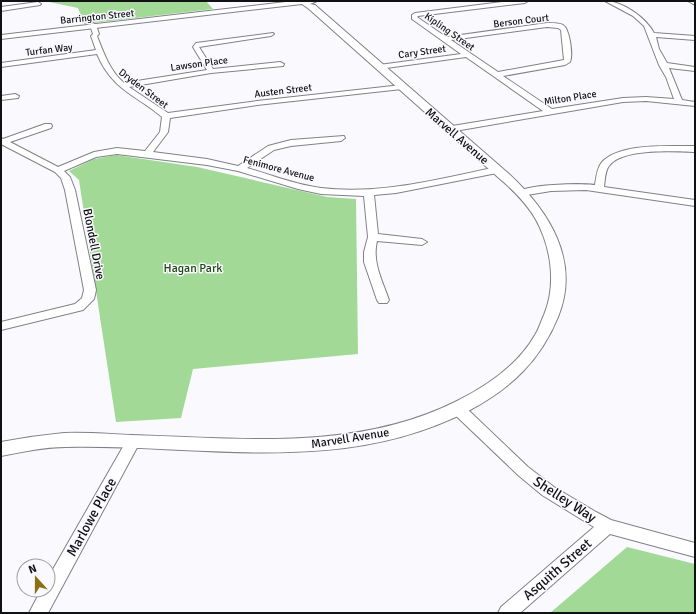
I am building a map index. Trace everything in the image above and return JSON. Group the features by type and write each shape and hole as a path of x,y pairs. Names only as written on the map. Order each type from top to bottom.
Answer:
{"street":[{"name":"Kipling Street","path":"525,1 415,15 415,19 549,111"},
{"path":"608,1 639,18 647,25 663,66 672,81 678,101"},
{"path":"691,1 695,2"},
{"name":"Barrington Street","path":"1,36 307,2"},
{"name":"Marvell Avenue","path":"1,449 65,440 284,446 338,443 362,439 410,427 458,409 500,384 530,356 552,318 556,304 558,287 556,251 549,232 540,217 521,193 307,2"},
{"path":"1,9 38,4"},
{"name":"Dryden Street","path":"90,26 90,34 94,36 108,72 122,86 156,107 166,116 164,132 147,154"},
{"name":"Berson Court","path":"446,39 547,26 556,26 564,29 568,61 565,63 495,75"},
{"path":"211,71 195,43 271,34"},
{"path":"652,35 695,38"},
{"name":"Turfan Way","path":"1,65 100,52"},
{"name":"Cary Street","path":"379,67 467,54"},
{"name":"Lawson Place","path":"122,86 211,71 280,64"},
{"path":"663,66 695,69"},
{"name":"Austen Street","path":"166,116 257,103 402,87"},
{"path":"1,98 15,96"},
{"name":"Milton Place","path":"449,129 549,111 623,100 646,99 678,101 695,104"},
{"path":"2,141 48,126"},
{"path":"240,169 271,148 291,143 341,138"},
{"name":"Blondell Drive","path":"1,326 79,306 88,298 90,290 70,190 65,177 58,170 2,141"},
{"path":"599,188 604,165 613,158 640,151 667,148 695,149"},
{"name":"Fenimore Avenue","path":"58,170 94,155 117,151 207,162 240,169 308,188 340,193 369,193 396,190 496,170"},
{"path":"521,193 563,188 599,188 695,203"},
{"path":"369,193 373,237 369,252 370,262 383,300"},
{"path":"373,237 422,242"},
{"name":"Shelley Way","path":"458,409 523,471 548,491 607,526 695,550"},
{"name":"Marlowe Place","path":"38,613 133,442"},
{"name":"Asquith Street","path":"507,613 543,580 607,526"}],"green space":[{"path":"44,1 206,1 213,9 84,24 78,8"},
{"name":"Hagan Park","path":"116,155 197,167 327,197 356,199 358,354 193,369 181,418 116,422 79,180 69,171 94,159"},
{"path":"627,547 695,564 695,613 550,613"}]}
